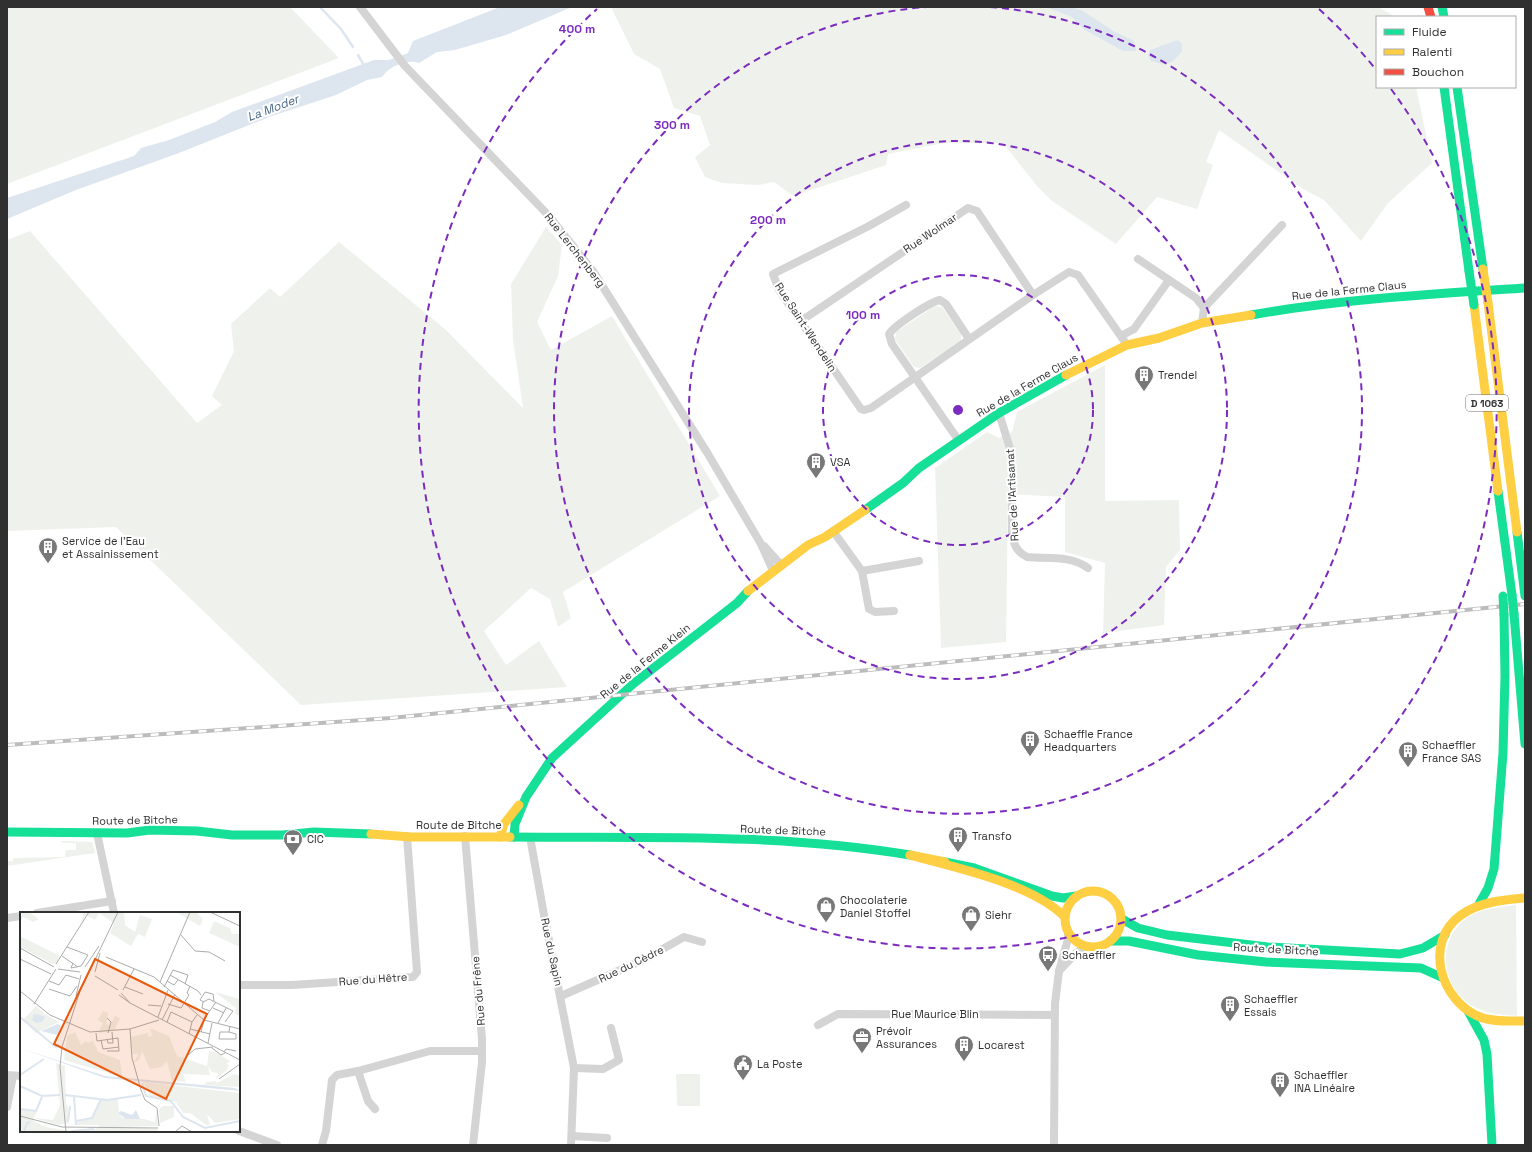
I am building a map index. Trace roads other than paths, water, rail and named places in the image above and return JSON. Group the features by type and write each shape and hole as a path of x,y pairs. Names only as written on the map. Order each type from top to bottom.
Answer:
{"main road":[{"name":"D 1063","path":"1444,88 1510,578 1507,595 1514,614 1525,744"},
{"name":"D 1063","path":"1457,88 1488,303 1525,594"},
{"name":"Rue de la Ferme Claus","path":"773,571 808,545 833,531 999,413 1071,372 1127,345 1180,331 1192,325 1289,308 1340,302 1525,288"},
{"name":"Rue de la Ferme Klein","path":"514,837 515,824 526,797 537,778 552,758 621,695 737,603 748,590 773,571"},
{"path":"1478,906 1488,888 1494,869 1503,753 1505,676 1504,615 1507,595"},
{"name":"Rue de la Ferme Klein","path":"500,837 507,819 526,797"},
{"name":"Route de Bitche","path":"7,832 127,834 150,830 197,831 232,835 283,835 314,832 407,836 818,843 863,847 974,868 1052,896 1064,898 1076,896"},
{"name":"Route de Bitche","path":"910,855 970,873 1015,889 1047,902 1059,910 1065,917"},
{"path":"1091,890 1106,893 1119,906 1122,919 1118,931 1110,941 1100,946 1088,946 1078,942 1068,931 1065,917 1068,905 1076,896 1091,890"},
{"path":"1492,1145 1489,1115 1487,1054 1481,1034 1468,1011 1448,990 1441,977 1440,952 1445,935 1453,922 1465,912 1478,906 1502,900 1525,898"},
{"name":"Route de Bitche","path":"1122,919 1138,928 1167,935 1268,947 1400,954 1423,948 1445,935"},
{"name":"Route de Bitche","path":"1110,941 1128,941 1198,955 1260,961 1421,968 1441,977"},
{"path":"1468,1011 1491,1019 1525,1021"}],"street":[{"name":"Rue Lerchenberg","path":"360,7 405,66 544,210 593,271 708,454 762,544 773,571"},
{"name":"Rue Saint-Wendelin","path":"906,205 867,227 774,274 779,290 861,409 868,410 1065,274 1076,273 1127,345"},
{"name":"Rue Wolmar","path":"801,321 968,208 976,212 1033,295"},
{"path":"1202,323 1204,308 1282,225"},
{"path":"1138,259 1196,298 1204,308"},
{"path":"1121,336 1134,329 1169,280"},
{"path":"959,441 889,337 890,332 894,328 940,300 946,304 969,339"},
{"name":"Rue de l'Artisanat","path":"999,413 1012,455 1012,534 1015,547 1027,557 1067,559 1076,561 1088,568"},
{"path":"833,531 862,571 869,609 875,612 894,612"},
{"name":"Rue Lerchenberg","path":"762,544 781,565"},
{"path":"862,571 919,561"},
{"path":"97,833 114,912"},
{"name":"Rue du Hêtre","path":"240,985 292,985 413,977 417,972 407,836"},
{"name":"Rue du Frêne","path":"465,836 482,1051 473,1145"},
{"name":"Rue du Sapin","path":"530,837 574,1068 571,1145"},
{"path":"44,912 112,901"},
{"path":"7,918 20,916"},
{"path":"1054,1145 1056,985 1068,939 1068,931"},
{"name":"Rue du Cèdre","path":"561,996 643,960 684,938 702,942"},
{"path":"1059,971 1076,953 1088,946"},
{"name":"Rue Maurice Blin","path":"818,1025 838,1014 1055,1015"},
{"path":"574,1068 604,1069 619,1060 611,1028"},
{"path":"322,1145 326,1132 332,1080 337,1075 358,1071 430,1050 482,1051"},
{"path":"358,1071 368,1101 375,1109"},
{"path":"7,1107 14,1076"},
{"path":"240,1130 277,1145"},
{"path":"572,1136 607,1138"}],"water":[{"name":"La Moder","path":"500,7 572,7 506,35 455,50 437,52 419,63 409,62 399,64 385,73 382,77 367,80 336,95 272,116 179,153 76,190 7,219 7,198 134,156 141,148 169,140 215,122 232,112 374,60 389,60 408,53 413,41"},
{"path":"1046,7 1072,7 1083,11 1115,32 1133,40 1136,46 1136,51 1123,51 1085,30 1072,17"},
{"path":"1178,40 1182,44 1182,51 1175,60 1169,64 1151,61 1148,56 1150,50"}],"waterway":[{"path":"320,7 341,29 353,47"},
{"path":"358,55 365,67"}],"railway":[{"path":"7,745 391,718 1525,604"}],"place":[{"name":"Trendel","path":"1144,392"},
{"name":"VSA","path":"816,479"},
{"name":"Service de l'Eau et Assainissement","path":"48,564"},
{"name":"Schaeffle France Headquarters","path":"1030,757"},
{"name":"Schaeffler France SAS","path":"1408,768"},
{"name":"Transfo","path":"958,853"},
{"name":"CIC","path":"293,856"},
{"name":"Chocolaterie Daniel Stoffel","path":"826,923"},
{"name":"Siehr","path":"971,932"},
{"name":"Schaeffler","path":"1048,972"},
{"name":"Schaeffler Essais","path":"1230,1022"},
{"name":"Prévoir Assurances","path":"862,1054"},
{"name":"Locarest","path":"964,1062"},
{"name":"La Poste","path":"743,1081"},
{"name":"Schaeffler INA Linéaire","path":"1280,1098"}]}
